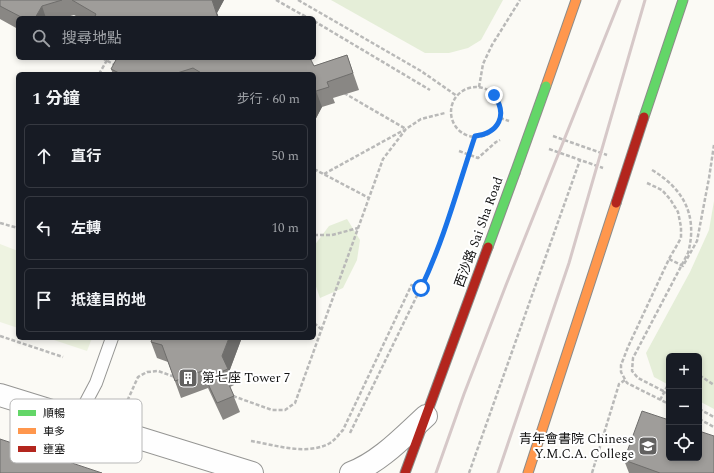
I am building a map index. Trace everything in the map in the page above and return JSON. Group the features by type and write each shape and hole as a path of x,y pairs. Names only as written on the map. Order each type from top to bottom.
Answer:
{"main road":[{"name":"西沙路 Sai Sha Road","path":"408,472 426,416 515,173 576,0"},
{"path":"528,473 683,0"}],"street":[{"path":"0,395 13,399"},
{"path":"351,473 370,464 426,416"},
{"path":"142,442 208,466 252,473"}],"lane":[{"path":"88,399 96,383 111,340"}],"path":[{"path":"276,0 304,16"},
{"path":"298,0 421,70 457,96"},
{"path":"479,87 483,64 492,45 520,0"},
{"path":"316,22 430,90"},
{"path":"100,72 107,60 121,68"},
{"path":"471,87 479,87 494,95 499,101 501,110 500,118 496,126 490,132 483,135 468,135 460,131 455,125 451,110 452,102 457,96 463,90 471,87"},
{"path":"340,91 406,129"},
{"path":"324,174 406,129 421,119 446,113"},
{"path":"230,395 272,410 285,410 295,403 383,159 406,129"},
{"path":"350,433 428,273 448,221 475,136"},
{"path":"669,259 683,266 697,241 714,145"},
{"path":"469,473 580,160"},
{"path":"316,170 369,198"},
{"path":"0,223 16,227"},
{"path":"316,235 332,235 358,228"},
{"path":"251,441 302,450 317,448 330,442 338,436 343,430 412,284"},
{"path":"316,324 322,329"},
{"path":"0,336 63,357"},
{"path":"128,399 138,377 147,372 158,371 180,378"},
{"path":"702,377 714,385"},
{"path":"592,473 619,384 625,380"},
{"path":"660,400 666,389"},
{"path":"702,411 714,417"},
{"path":"702,421 714,427"}],"green space":[{"path":"331,0 503,0 481,40 468,48 449,53 425,53"},
{"path":"714,201 714,409 702,403 702,353 666,353 666,383 654,377 646,353 690,272 709,230"},
{"path":"347,219 360,240 357,260 343,288 320,298 316,287 316,243 329,226"},
{"path":"0,244 16,250 16,327 0,322"},
{"path":"54,340 91,340 87,351"}],"building":[{"path":"0,0 62,0 42,6 36,16 19,16 0,6"},
{"path":"72,0 212,0 217,16 95,16 96,14"},
{"path":"347,55 353,73 327,82 329,87 316,91 316,72 200,72 193,68 180,72 117,72 111,69 116,60 311,60 314,66"},
{"name":"第七座 Tower 7","path":"152,340 228,340 222,356 228,369 223,371 234,396 217,403 202,371 175,381 162,345 151,342"},
{"name":"青年會書院 Chinese Y.M.C.A. College","path":"642,411 666,419 666,461 702,461 702,432 714,436 714,473 660,473 624,460"},
{"path":"0,439 10,442 10,463 72,463 102,473 0,473"}],"railway":[{"path":"436,473 464,394 506,285 620,0"},
{"path":"498,473 569,263 645,0"}],"traffic: fast":[{"path":"644,117 683,0"},
{"path":"515,173 546,86"},
{"path":"488,247 515,173"}],"traffic: slow":[{"path":"546,86 576,0"},
{"path":"528,473 616,203"}],"traffic: jam":[{"path":"616,203 644,117"},
{"path":"405,473 488,247"}],"place":[{"name":"第七座 Tower 7","path":"188,378"},
{"name":"青年會書院 Chinese Y.M.C.A. College","path":"648,446"}],"route":[{"path":"421,288 448,221 475,136 490,132 496,126 500,118 501,110 499,101 494,95"}]}
